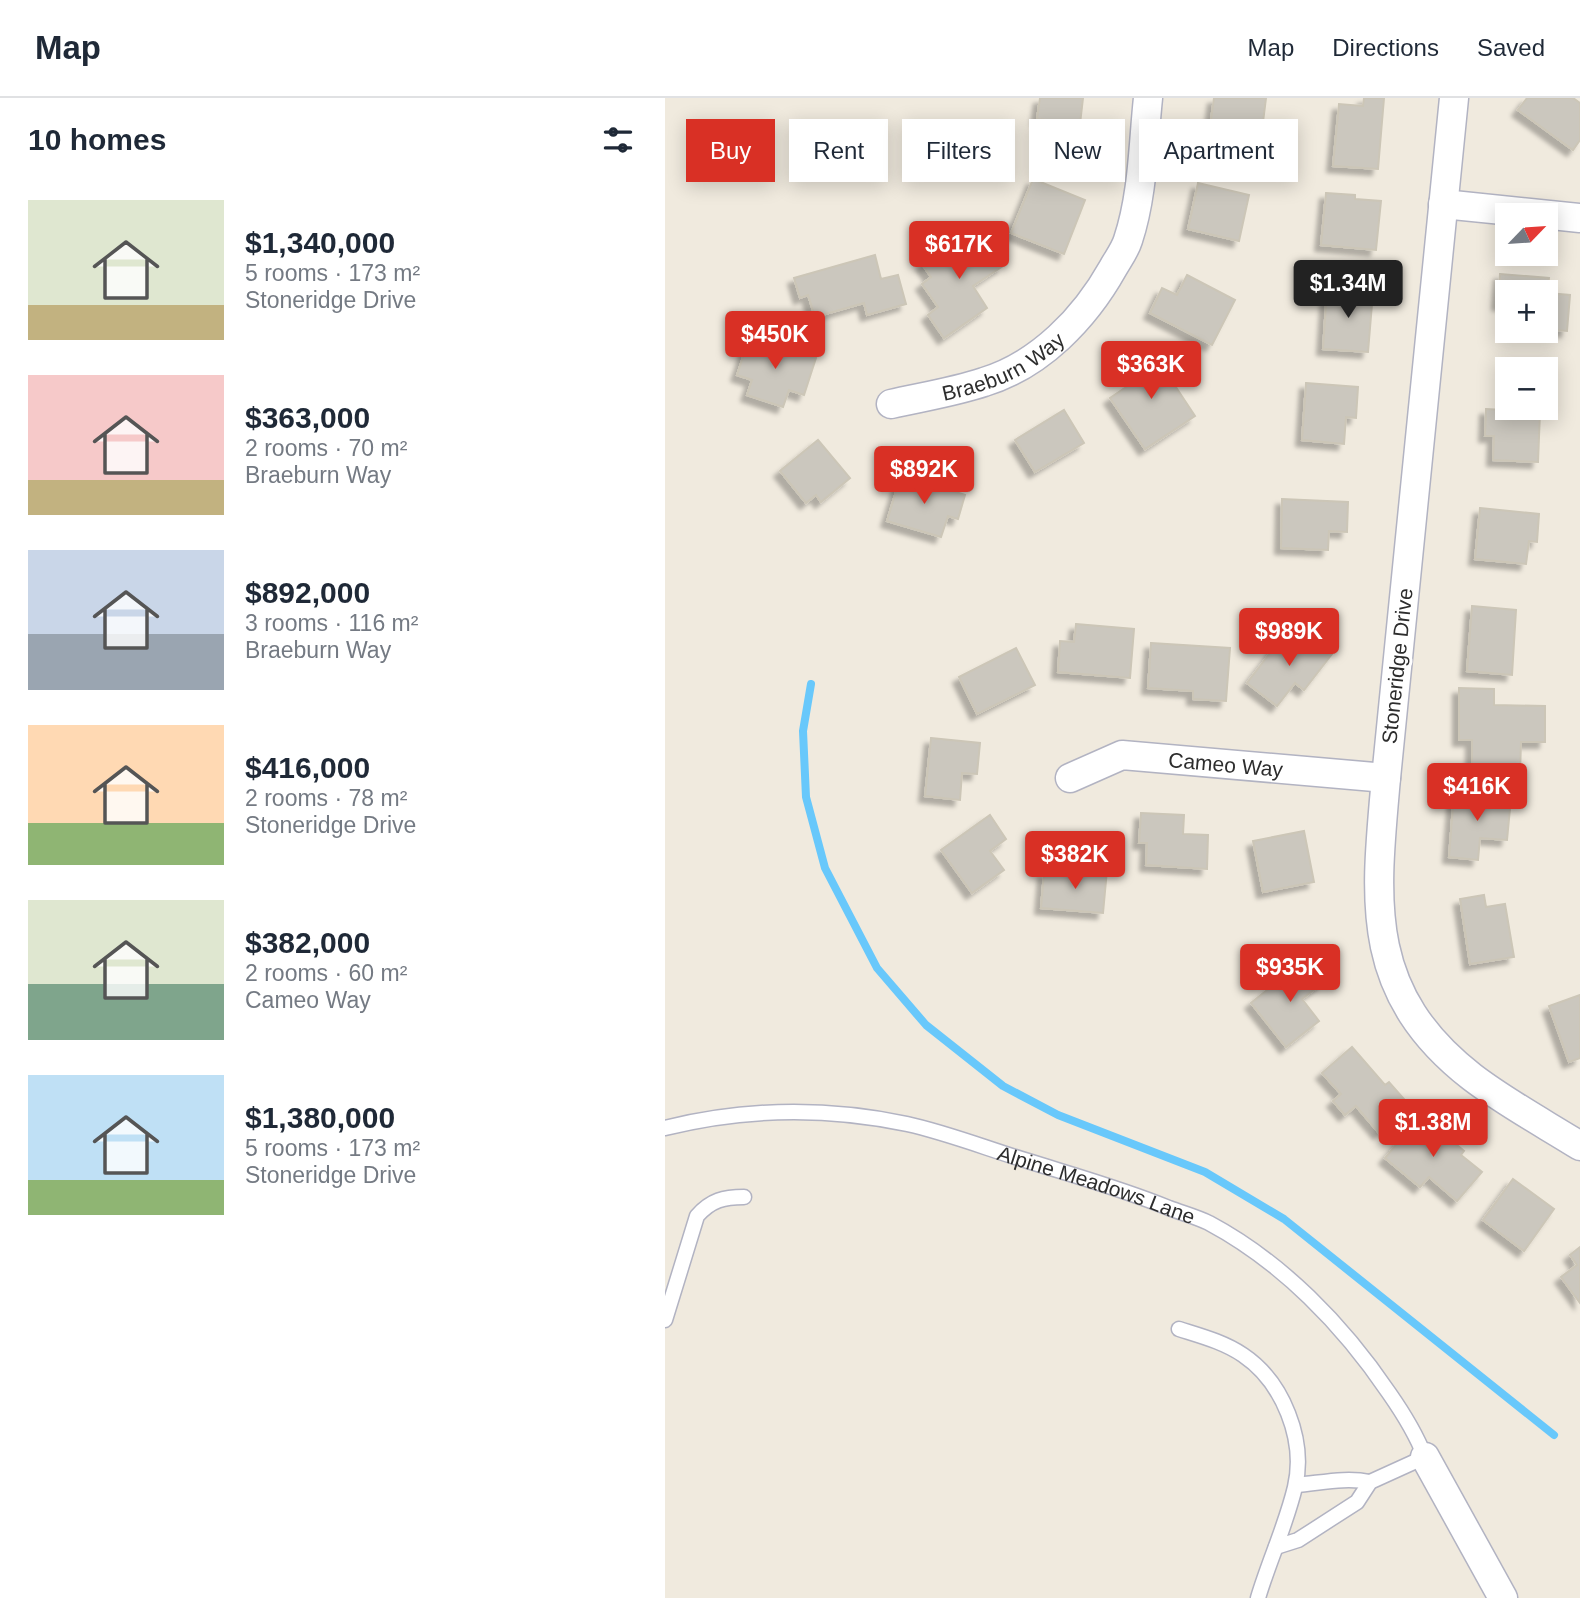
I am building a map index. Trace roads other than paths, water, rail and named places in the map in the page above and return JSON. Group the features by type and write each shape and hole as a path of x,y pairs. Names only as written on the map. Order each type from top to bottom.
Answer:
{"street":[{"name":"Braeburn Way","path":"891,404 986,382 1020,367 1055,341 1085,312 1127,243 1137,203 1148,98"},
{"name":"Stoneridge Drive","path":"1454,98 1386,778 1378,870 1378,908 1383,946 1395,981 1412,1012 1445,1055 1474,1079 1580,1146"},
{"path":"1443,204 1580,218"},
{"name":"Cameo Way","path":"1070,778 1122,755 1386,778"},
{"name":"Alpine Meadows Lane","path":"1425,1457 1503,1598"}],"lane":[{"name":"Alpine Meadows Lane","path":"665,1128 696,1121 789,1111 842,1113 909,1124 1135,1194 1209,1223 1257,1255 1303,1291 1343,1332 1406,1418 1425,1457"},
{"path":"665,1320 697,1216 706,1205 724,1197 744,1197"},
{"path":"1179,1329 1215,1340 1244,1355 1263,1373 1277,1392 1292,1421 1297,1450 1296,1485 1258,1598"},
{"path":"1276,1547 1298,1540 1357,1502 1370,1482 1425,1457"},
{"path":"1296,1485 1350,1478 1370,1482"}],"waterway":[{"path":"811,684 803,731 806,797 825,868 877,968 926,1025 1003,1086 1058,1115 1205,1172 1284,1219 1554,1435"}]}
